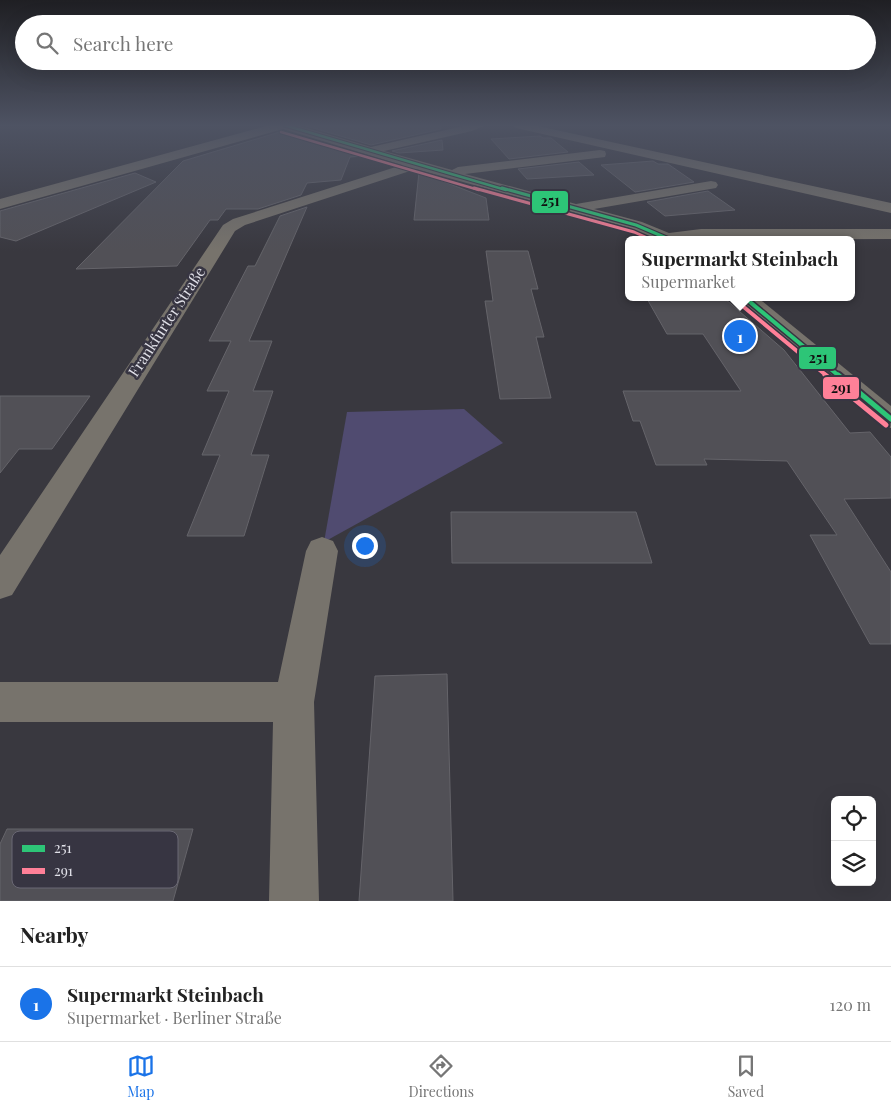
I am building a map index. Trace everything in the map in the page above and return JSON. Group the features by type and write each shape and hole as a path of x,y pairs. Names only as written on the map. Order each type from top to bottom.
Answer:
{"street":[{"path":"0,204 133,167"},
{"name":"Frankfurter Straße","path":"5,568 228,228 239,222 410,167"},
{"path":"423,167 641,227 663,236"},
{"path":"444,173 493,167"},
{"path":"706,167 891,208"},
{"path":"573,208 711,185"},
{"path":"689,236 701,234 891,234"},
{"path":"749,301 891,419"},
{"path":"294,901 294,702 322,551"},
{"path":"0,702 294,702"}],"shaded area":[{"path":"464,409 503,443 324,542 347,412"}],"building":[{"path":"177,167 346,167 341,180 307,183 301,195 258,209 226,209 218,220 210,220 177,266 76,269"},
{"path":"585,167 594,175 527,179 518,169"},
{"path":"604,167 672,167 694,182 635,192"},
{"path":"419,172 486,198 489,220 414,220"},
{"path":"135,173 156,182 16,241 0,237 0,211"},
{"path":"708,191 735,210 665,216 647,202"},
{"path":"307,207 249,341 272,341 253,391 273,391 251,455 269,455 244,536 187,536 220,455 202,455 229,391 207,391 231,341 209,341 248,266 255,266 280,216"},
{"path":"486,251 528,251 538,289 531,289 544,337 536,337 551,398 500,399 485,301 493,301"},
{"path":"648,301 727,301 784,350 850,433 870,432 891,457 891,498 844,499 891,572 891,644 870,644 810,535 837,535 787,461 704,459 707,465 656,465 640,421 633,421 623,391 741,391 703,334 667,334"},
{"path":"0,396 90,396 52,449 19,449 0,473"},
{"path":"451,512 636,512 652,563 452,563"},
{"path":"447,674 453,901 359,901 375,676"},
{"path":"7,829 193,829 178,883 178,831 12,831 12,888 177,888 173,901 0,901 0,844"}],"transit line":[{"name":"291","path":"398,167 643,236"},
{"name":"251","path":"424,167 636,225 662,236"},
{"name":"251","path":"749,301 891,419"},
{"name":"291","path":"739,303 886,425"}],"place":[{"name":"Supermarkt Steinbach","path":"740,336"}]}
